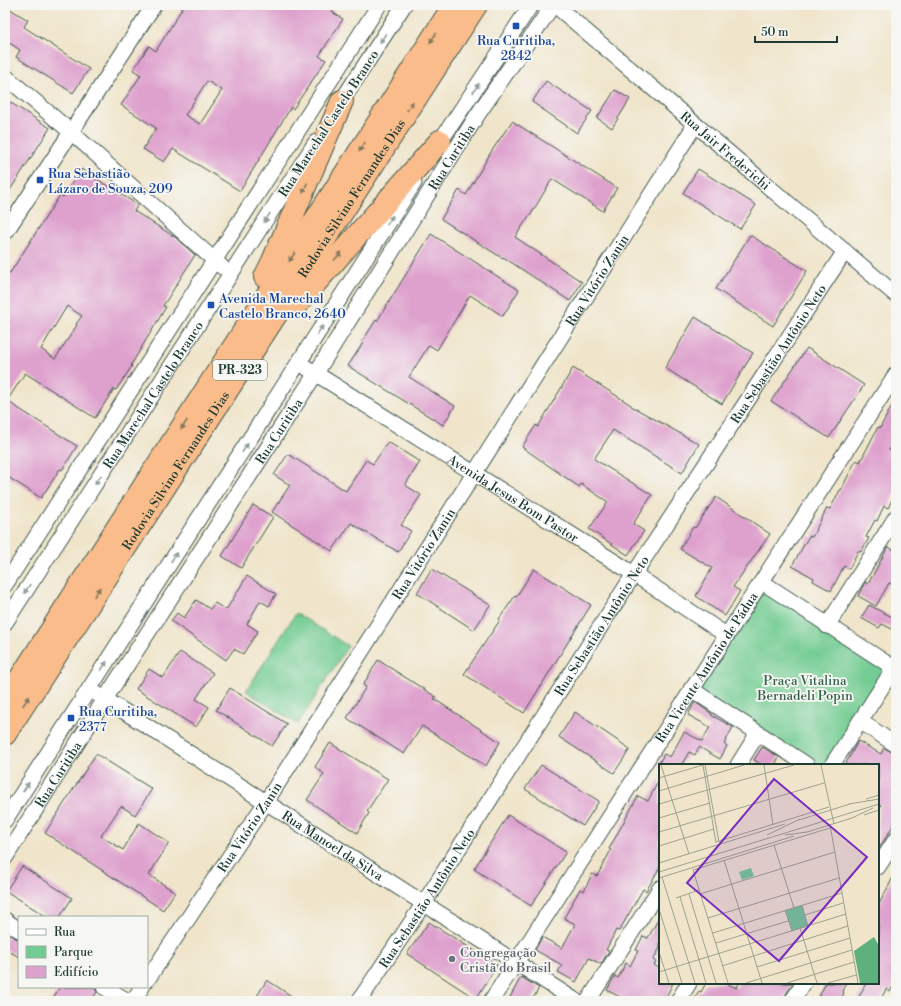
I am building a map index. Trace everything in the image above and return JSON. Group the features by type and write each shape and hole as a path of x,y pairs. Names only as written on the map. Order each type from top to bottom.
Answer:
{"highway":[{"name":"Rodovia Silvino Fernandes Dias","path":"5,734 454,5"},
{"name":"Rodovia Silvino Fernandes Dias","path":"5,702 210,401 476,5"},
{"path":"210,401 342,101"},
{"path":"210,401 440,141"}],"street":[{"path":"5,233 154,5"},
{"name":"Rua Marechal Castelo Branco","path":"5,585 379,5"},
{"name":"Rua Marechal Castelo Branco","path":"5,623 404,5"},
{"name":"Rua Curitiba","path":"5,820 440,141 531,5"},
{"name":"Rua Curitiba","path":"5,858 105,699 316,373 478,114 554,5"},
{"name":"Rua Jair Frederichi","path":"554,5 896,295"},
{"path":"5,76 71,132 231,275"},
{"path":"464,105 478,114"},
{"name":"Rua Vitório Zanin","path":"148,979 266,802 695,125"},
{"name":"Rua Sebastião Antônio Neto","path":"358,1001 424,903 634,574 845,251"},
{"name":"Avenida Jesus Bom Pastor","path":"299,363 634,574 726,635"},
{"name":"Rua Vicente Antônio de Pádua","path":"491,1001 691,689 896,374"},
{"path":"827,626 896,517"},
{"path":"762,582 827,626 895,666 833,764"},
{"name":"Rua Manoel da Silva","path":"90,689 576,1001"},
{"path":"691,689 805,764"},
{"path":"860,721 896,745"},
{"path":"739,764 758,734"},
{"path":"879,865 896,838"},
{"path":"588,1001 659,890"},
{"path":"5,920 18,929"},
{"path":"678,1001 688,984"},
{"path":"792,1001 803,984"},
{"path":"133,1001 141,988"},
{"path":"103,992 128,1001"}],"green space":[{"name":"Praça Vitalina Bernadeli Popin","path":"762,582 894,668 833,764 805,764 691,689"},
{"path":"296,613 348,646 298,724 246,691"}],"building":[{"path":"184,5 336,5 332,12 343,19 319,56 326,60 293,109 291,107 240,191 173,149 164,162 143,149 156,128 121,105 141,75 133,70 149,46 156,51","holes":["207,81 222,90 200,124 185,115"]},
{"path":"5,6 28,20 24,27 89,69 73,93 16,57 20,50 5,40"},
{"path":"546,81 592,111 577,133 532,102"},
{"path":"615,90 630,99 612,128 597,118"},
{"path":"5,99 50,128 5,198"},
{"path":"512,121 617,188 603,211 552,179 530,216 515,237 582,282 570,301 441,219 459,190 466,195 491,152"},
{"path":"81,169 138,205 134,211 175,237 195,255 163,306 166,307 131,365 132,366 116,390 114,389 95,418 25,373 7,401 77,446 62,470 60,469 41,498 5,475 5,277 8,272 10,273 60,195 63,197","holes":["67,306 82,316 55,359 41,349"]},
{"path":"698,169 756,205 740,229 683,193"},
{"path":"431,234 519,290 503,316 470,295 437,350 429,345 409,377 455,406 443,425 348,366"},
{"path":"750,235 807,271 773,326 716,289"},
{"path":"695,317 753,353 722,404 665,368"},
{"path":"807,348 864,385 829,438 771,401"},
{"path":"573,368 631,406 699,444 682,473 613,430 594,459 652,495 633,524 644,531 628,555 589,529 608,502 581,484 579,487 522,447 536,425 538,427"},
{"path":"896,398 896,437 889,450 896,454 896,492 888,508 884,506 877,521 875,520 866,537 869,538 861,552 858,551 849,569 844,566 831,591 813,581 814,578 792,566 809,536 812,537 827,508 830,509 856,460 860,462 878,427 880,428"},
{"path":"388,442 420,462 405,485 421,495 401,525 411,531 398,552 351,523 332,551 272,512 290,485 274,475 288,454 346,491 366,460 373,464"},
{"path":"716,497 770,534 733,587 740,591 725,616 696,596 712,568 680,549 693,527 695,528"},
{"path":"253,505 273,517 241,568 222,556"},
{"path":"888,547 896,551 896,575 891,584 889,583 876,606 858,596 865,582 868,584"},
{"path":"432,569 490,605 474,630 417,593"},
{"path":"534,569 591,605 524,713 464,674 500,620 499,619 515,596 516,597"},
{"path":"247,576 276,594 269,606 260,601 247,624 258,631 243,654 234,649 226,660 171,621 177,613 184,618 196,600 210,609 215,603 226,610"},
{"path":"869,605 896,619 896,631 882,624 879,628 861,618"},
{"path":"180,652 213,673 196,699 209,707 196,727 136,689 149,669 163,678"},
{"path":"378,660 436,697 434,699 500,742 486,766 422,726 404,754 347,718 366,687 363,685"},
{"path":"230,688 287,724 272,746 216,710"},
{"path":"695,702 712,714 711,715 733,727 724,744 727,746 720,759 699,747 695,755 689,752 682,764 658,765 664,754 670,757 684,732 702,741 710,727 688,715"},
{"path":"575,712 630,749 614,773 559,737"},
{"path":"858,741 881,754 884,748 896,754 896,821 879,848 879,809 881,805 879,804 879,764 846,764"},
{"path":"330,743 388,779 367,811 369,813 357,833 307,800 324,774 315,767"},
{"path":"762,747 779,757 776,764 760,764 754,760"},
{"path":"96,754 152,789 135,815 121,806 101,836 123,850 139,823 169,843 149,875 175,892 163,910 45,833"},
{"path":"541,765 599,801 583,826 525,789"},
{"path":"659,780 659,869 646,891 643,889 619,931 616,930 606,950 609,951 601,964 589,958 576,982 558,972 562,965 535,950 542,937 562,948 575,924 564,918 580,889 584,891 592,874 597,876 611,850 609,849 638,796 648,801"},
{"path":"508,815 566,852 531,906 474,869"},
{"path":"22,866 72,898 61,916 45,916 6,891"},
{"path":"896,872 896,980 890,992 886,989 880,1001 857,1001 866,984 879,984 879,904"},
{"path":"659,918 659,950 653,960 656,962 654,965 659,968 659,984 672,984 664,1001 627,1001 607,990 615,976 618,978 626,963 630,966 638,951 636,950 643,936 648,938"},
{"name":"Congregação Cristã do Brasil","path":"429,922 497,965 476,999 407,954"},
{"path":"9,934 18,939 18,956 5,949 5,940"},
{"path":"521,977 539,988 531,1001 508,1001"},
{"path":"267,980 299,1001 254,1001"},
{"path":"705,984 728,984 737,988 739,984 792,984 783,1001 694,1001 699,991 701,992"},
{"path":"825,984 846,984 842,991 844,993 840,1001 827,1001 819,996"},
{"path":"59,988 95,988 97,992 91,1001 51,1001"}],"place":[{"name":"Rua Curitiba, 2842","path":"516,26"},
{"name":"Rua Sebastião Lázaro de Souza, 209","path":"40,180"},
{"name":"Avenida Marechal Castelo Branco, 2640","path":"211,305"},
{"name":"Rua Curitiba, 2377","path":"71,718"},
{"name":"Congregação Cristã do Brasil","path":"452,959"}]}
